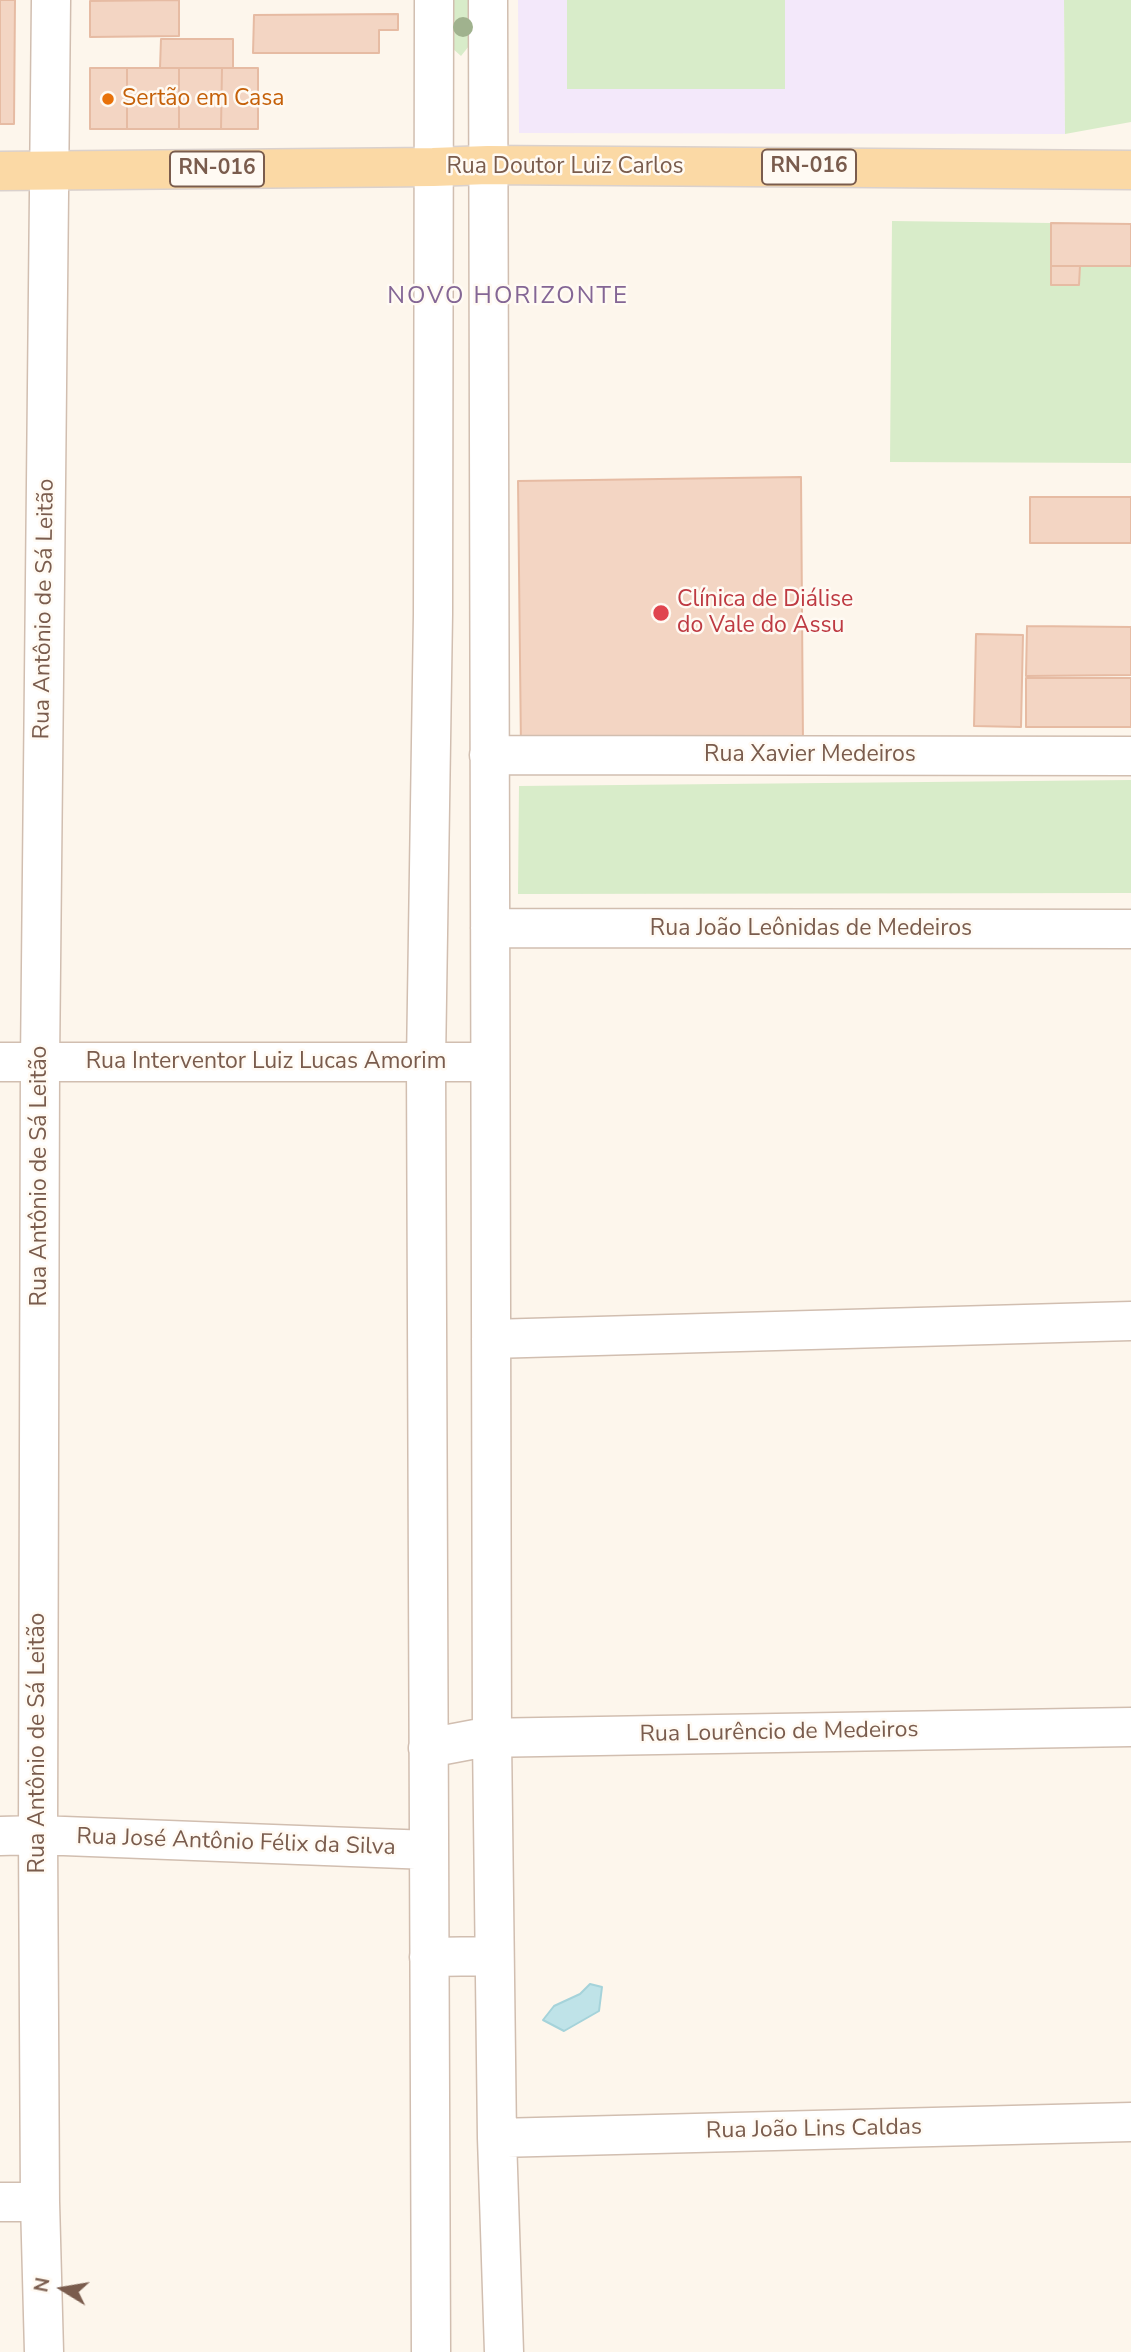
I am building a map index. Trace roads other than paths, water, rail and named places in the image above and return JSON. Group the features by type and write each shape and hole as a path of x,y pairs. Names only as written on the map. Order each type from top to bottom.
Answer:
{"main road":[{"name":"Rua Doutor Luiz Carlos","path":"0,171 433,167 488,164 1131,170"}],"street":[{"name":"Rua Antônio de Sá Leitão","path":"44,2352 40,2202 38,1835 40,1062 51,0"},
{"path":"431,2352 426,1062 433,614 434,0"},
{"path":"488,0 492,1738 497,2138 504,2352"},
{"path":"433,614 489,614"},
{"name":"Rua Xavier Medeiros","path":"489,755 1131,756"},
{"name":"Rua João Leônidas de Medeiros","path":"490,928 1131,929"},
{"name":"Rua Interventor Luiz Lucas Amorim","path":"0,1062 490,1062"},
{"path":"491,1339 1131,1321"},
{"name":"Rua Lourêncio de Medeiros","path":"429,1748 492,1738 1131,1727"},
{"name":"Rua José Antônio Félix da Silva","path":"0,1836 38,1835 429,1850"},
{"path":"429,1957 494,1956"},
{"name":"Rua João Lins Caldas","path":"497,2138 1131,2122"},
{"path":"0,2202 40,2202"}],"water":[{"path":"590,1984 602,1987 599,2011 564,2031 543,2020 554,2006 580,1994"}],"place":[{"name":"Sertão em Casa","path":"108,99"},
{"name":"Clínica de Diálise do Vale do Assu","path":"661,613"}],"district":[{"name":"NOVO HORIZONTE","path":"508,297"}]}
